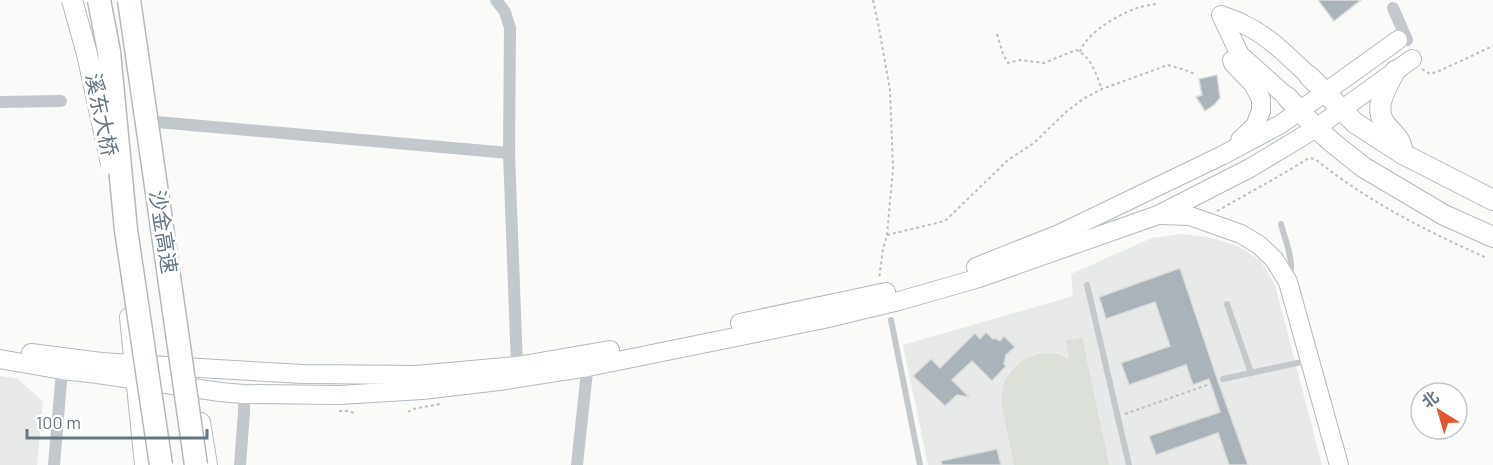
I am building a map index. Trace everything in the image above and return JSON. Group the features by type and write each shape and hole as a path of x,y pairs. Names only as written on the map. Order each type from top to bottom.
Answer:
{"highway":[{"name":"沙金高速","path":"99,0 109,52 126,230 161,465"},
{"name":"沙金高速","path":"129,0 151,119 196,465"}],"main road":[{"name":"溪东大桥","path":"72,0 87,54 126,230"},
{"path":"88,0 107,104 144,465"},
{"name":"溪东大桥","path":"119,0 151,119"},
{"path":"139,0 151,119 208,465"},
{"path":"1219,8 1281,49 1355,123 1403,154 1493,200"},
{"path":"1219,8 1240,55 1333,143 1363,167 1444,215 1493,237"},
{"path":"1219,8 1227,48 1233,63 1253,84 1261,99 1262,111 1255,126 1221,156"},
{"path":"0,348 101,362 195,389 244,394 339,395 422,390 499,381 683,335 881,293 979,266 1049,238 1221,156 1281,124 1293,104 1324,92 1403,40"},
{"path":"0,359 62,370 134,371 192,367 303,374 416,375 588,360 824,319 979,278 1158,215 1250,168 1316,128 1412,59"},
{"path":"1395,71 1382,97 1381,117 1385,125 1396,134 1403,154"},
{"path":"1158,215 1190,216 1241,234 1259,245 1274,259 1288,282 1339,465"}],"street":[{"path":"496,0 505,12 510,28 508,153 517,366"},
{"path":"1393,8 1403,40 1414,53 1412,59"},
{"path":"0,102 61,101"},
{"path":"151,119 508,153"},
{"path":"577,465 588,360"},
{"path":"54,465 62,370"},
{"path":"240,465 244,394"}],"lane":[{"path":"1281,224 1290,258 1291,271 1288,282"},
{"path":"1087,285 1129,465"},
{"path":"1227,304 1251,373"},
{"path":"891,320 920,465"},
{"path":"1223,379 1310,361"}],"path":[{"path":"873,0 890,90 893,168 887,235 880,268 881,293"},
{"path":"1080,52 1082,44 1100,28 1139,7 1156,4"},
{"path":"997,34 1008,63 1020,60 1044,63 1076,50 1084,53 1102,89"},
{"path":"1412,59 1430,74 1493,45"},
{"path":"887,235 945,221 1008,160 1034,143 1083,99 1102,89 1168,65 1195,74"},
{"path":"1217,210 1309,158 1315,159 1347,184 1387,209 1486,258"},
{"path":"1118,417 1207,385"}],"shaded area":[{"path":"1181,234 1207,237 1236,245 1260,260 1275,285 1322,465 928,465 903,345 1073,296 1071,274 1152,238"},
{"path":"1082,337 1109,465 1014,465 1001,401 1004,382 1022,361 1038,354 1058,354 1069,359 1066,341"},
{"path":"0,376 18,379 43,402 37,465 0,465"}],"building":[{"path":"1318,0 1361,0 1334,21"},
{"path":"1217,75 1220,98 1205,111 1196,97 1202,95 1199,79"},
{"path":"1180,268 1248,465 1229,465 1218,433 1156,455 1149,436 1220,412 1209,379 1193,385 1186,365 1129,385 1121,363 1170,346 1155,302 1106,319 1099,297"},
{"path":"986,332 993,339 1000,341 1004,336 1015,347 1006,355 1004,364 1006,366 992,381 972,361 952,380 969,397 957,395 945,406 913,376 931,359 940,368 975,333 980,339"},
{"path":"997,449 1001,465 942,465 941,461"}]}
